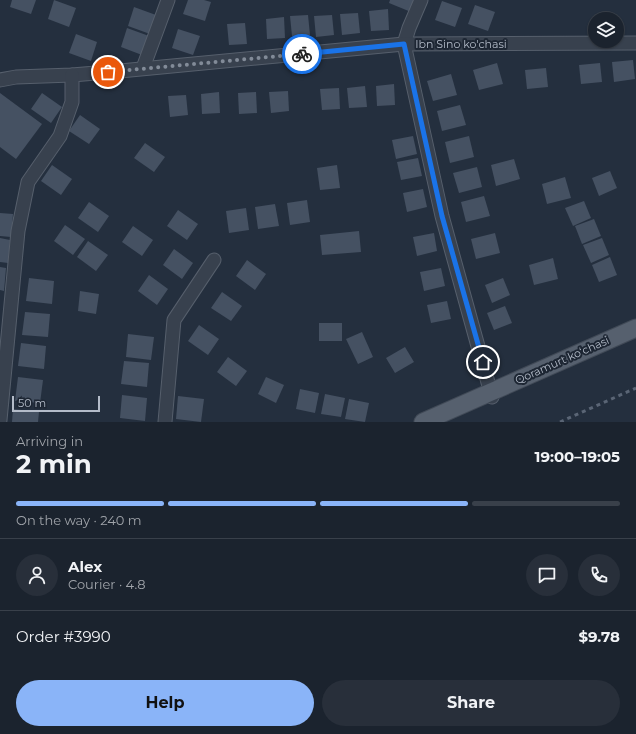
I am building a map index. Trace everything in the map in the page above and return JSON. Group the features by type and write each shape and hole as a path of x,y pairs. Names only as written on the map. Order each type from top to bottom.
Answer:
{"main road":[{"name":"Qoramurt koʻchasi","path":"434,422 491,394 636,328"},
{"name":"Qoramurt koʻchasi","path":"423,422 636,334"}],"street":[{"path":"143,68 168,0"},
{"path":"421,0 404,44 442,216 491,394"},
{"name":"Ibn Sino ko'chasi","path":"0,80 16,77 72,75 404,44 636,43"},
{"path":"0,420 18,231 28,182 60,136 72,102 72,75"},
{"path":"165,422 174,320 214,260"}],"building":[{"path":"12,0 36,0 31,14 10,7"},
{"path":"54,0 76,8 69,27 48,19"},
{"path":"188,0 204,0 211,2 205,21 183,14"},
{"path":"390,0 415,0 411,12 389,3"},
{"path":"442,1 462,8 455,27 435,20"},
{"path":"475,5 495,12 488,31 468,24"},
{"path":"134,7 156,15 150,34 128,26"},
{"path":"388,9 389,30 371,31 369,11"},
{"path":"358,13 360,33 342,35 340,14"},
{"path":"308,15 310,35 292,36 290,16"},
{"path":"332,15 334,35 316,37 314,16"},
{"path":"284,17 285,38 267,39 266,19"},
{"path":"245,23 247,44 229,45 227,24"},
{"path":"127,28 149,36 142,55 121,47"},
{"path":"178,29 200,36 193,55 172,48"},
{"path":"76,34 97,42 91,61 69,53"},
{"path":"633,60 635,79 614,82 612,62"},
{"path":"497,63 503,84 479,90 473,70"},
{"path":"600,63 602,82 581,84 579,65"},
{"path":"546,68 548,87 527,89 525,70"},
{"path":"451,74 457,95 433,101 427,81"},
{"path":"394,84 395,105 377,106 376,86"},
{"path":"365,86 367,107 349,108 347,88"},
{"path":"339,88 340,109 322,110 320,89"},
{"path":"288,91 289,111 271,113 269,92"},
{"path":"219,92 220,113 202,114 201,94"},
{"path":"256,92 257,113 239,114 238,93"},
{"path":"0,93 42,124 16,159 0,147"},
{"path":"42,93 62,107 51,123 31,109"},
{"path":"186,95 188,115 170,117 168,96"},
{"path":"460,105 466,125 442,131 437,111"},
{"path":"80,115 100,129 89,144 69,131"},
{"path":"413,136 417,154 396,159 392,140"},
{"path":"469,136 474,157 450,163 445,142"},
{"path":"145,143 165,157 154,172 134,158"},
{"path":"418,158 422,176 401,180 397,162"},
{"path":"514,159 520,179 496,186 491,165"},
{"path":"52,165 72,179 61,195 41,181"},
{"path":"337,165 340,188 320,190 317,168"},
{"path":"477,167 482,187 459,193 453,173"},
{"path":"610,171 617,188 599,196 592,178"},
{"path":"565,177 571,198 547,204 542,184"},
{"path":"423,189 427,207 407,212 403,193"},
{"path":"484,196 490,216 466,222 461,202"},
{"path":"307,200 310,222 290,225 287,203"},
{"path":"584,201 591,218 573,226 565,208"},
{"path":"89,202 109,216 98,232 78,218"},
{"path":"275,204 279,226 258,229 255,207"},
{"path":"246,208 249,230 229,233 226,211"},
{"path":"178,210 198,224 187,240 167,226"},
{"path":"0,213 13,214 11,237 0,236"},
{"path":"594,219 601,236 582,244 575,226"},
{"path":"65,225 85,239 73,255 54,241"},
{"path":"133,226 153,240 142,256 122,242"},
{"path":"359,231 361,252 322,255 320,235"},
{"path":"434,233 437,251 417,256 413,237"},
{"path":"495,233 500,253 476,259 471,239"},
{"path":"0,238 10,240 8,263 0,262"},
{"path":"602,238 609,255 591,263 583,245"},
{"path":"88,241 108,255 96,271 77,257"},
{"path":"174,249 193,263 182,279 163,265"},
{"path":"610,257 617,275 599,282 592,265"},
{"path":"553,258 558,279 534,285 529,265"},
{"path":"247,260 266,274 255,290 236,276"},
{"path":"0,267 6,268 4,291 0,290"},
{"path":"441,268 445,286 424,291 420,272"},
{"path":"149,275 168,289 157,305 138,291"},
{"path":"29,278 54,281 52,304 26,301"},
{"path":"503,278 510,295 492,303 485,285"},
{"path":"80,291 99,294 96,314 78,311"},
{"path":"222,292 242,306 231,321 211,308"},
{"path":"447,301 451,319 431,323 427,305"},
{"path":"505,306 512,323 494,330 487,313"},
{"path":"25,312 50,314 48,337 22,335"},
{"path":"319,323 342,323 342,341 319,341"},
{"path":"199,325 219,339 208,355 188,341"},
{"path":"362,332 373,357 358,364 346,339"},
{"path":"128,334 154,337 151,360 126,357"},
{"path":"21,343 46,346 44,369 18,366"},
{"path":"405,347 414,362 395,373 386,358"},
{"path":"228,357 247,371 236,386 217,372"},
{"path":"124,361 149,363 147,387 121,384"},
{"path":"18,377 43,380 40,403 15,401"},
{"path":"266,377 284,385 276,403 258,394"},
{"path":"300,389 319,393 315,413 296,409"},
{"path":"325,394 345,398 341,417 321,414"},
{"path":"122,395 147,398 145,421 120,418"},
{"path":"178,396 204,399 201,422 176,419"},
{"path":"349,399 369,403 365,422 345,419"},
{"path":"13,409 39,412 38,422 12,422"}],"railway":[{"path":"560,422 636,388"}],"way so far":[{"path":"108,72 302,54"}],"route":[{"path":"302,54 404,44 442,216 483,362"}]}
